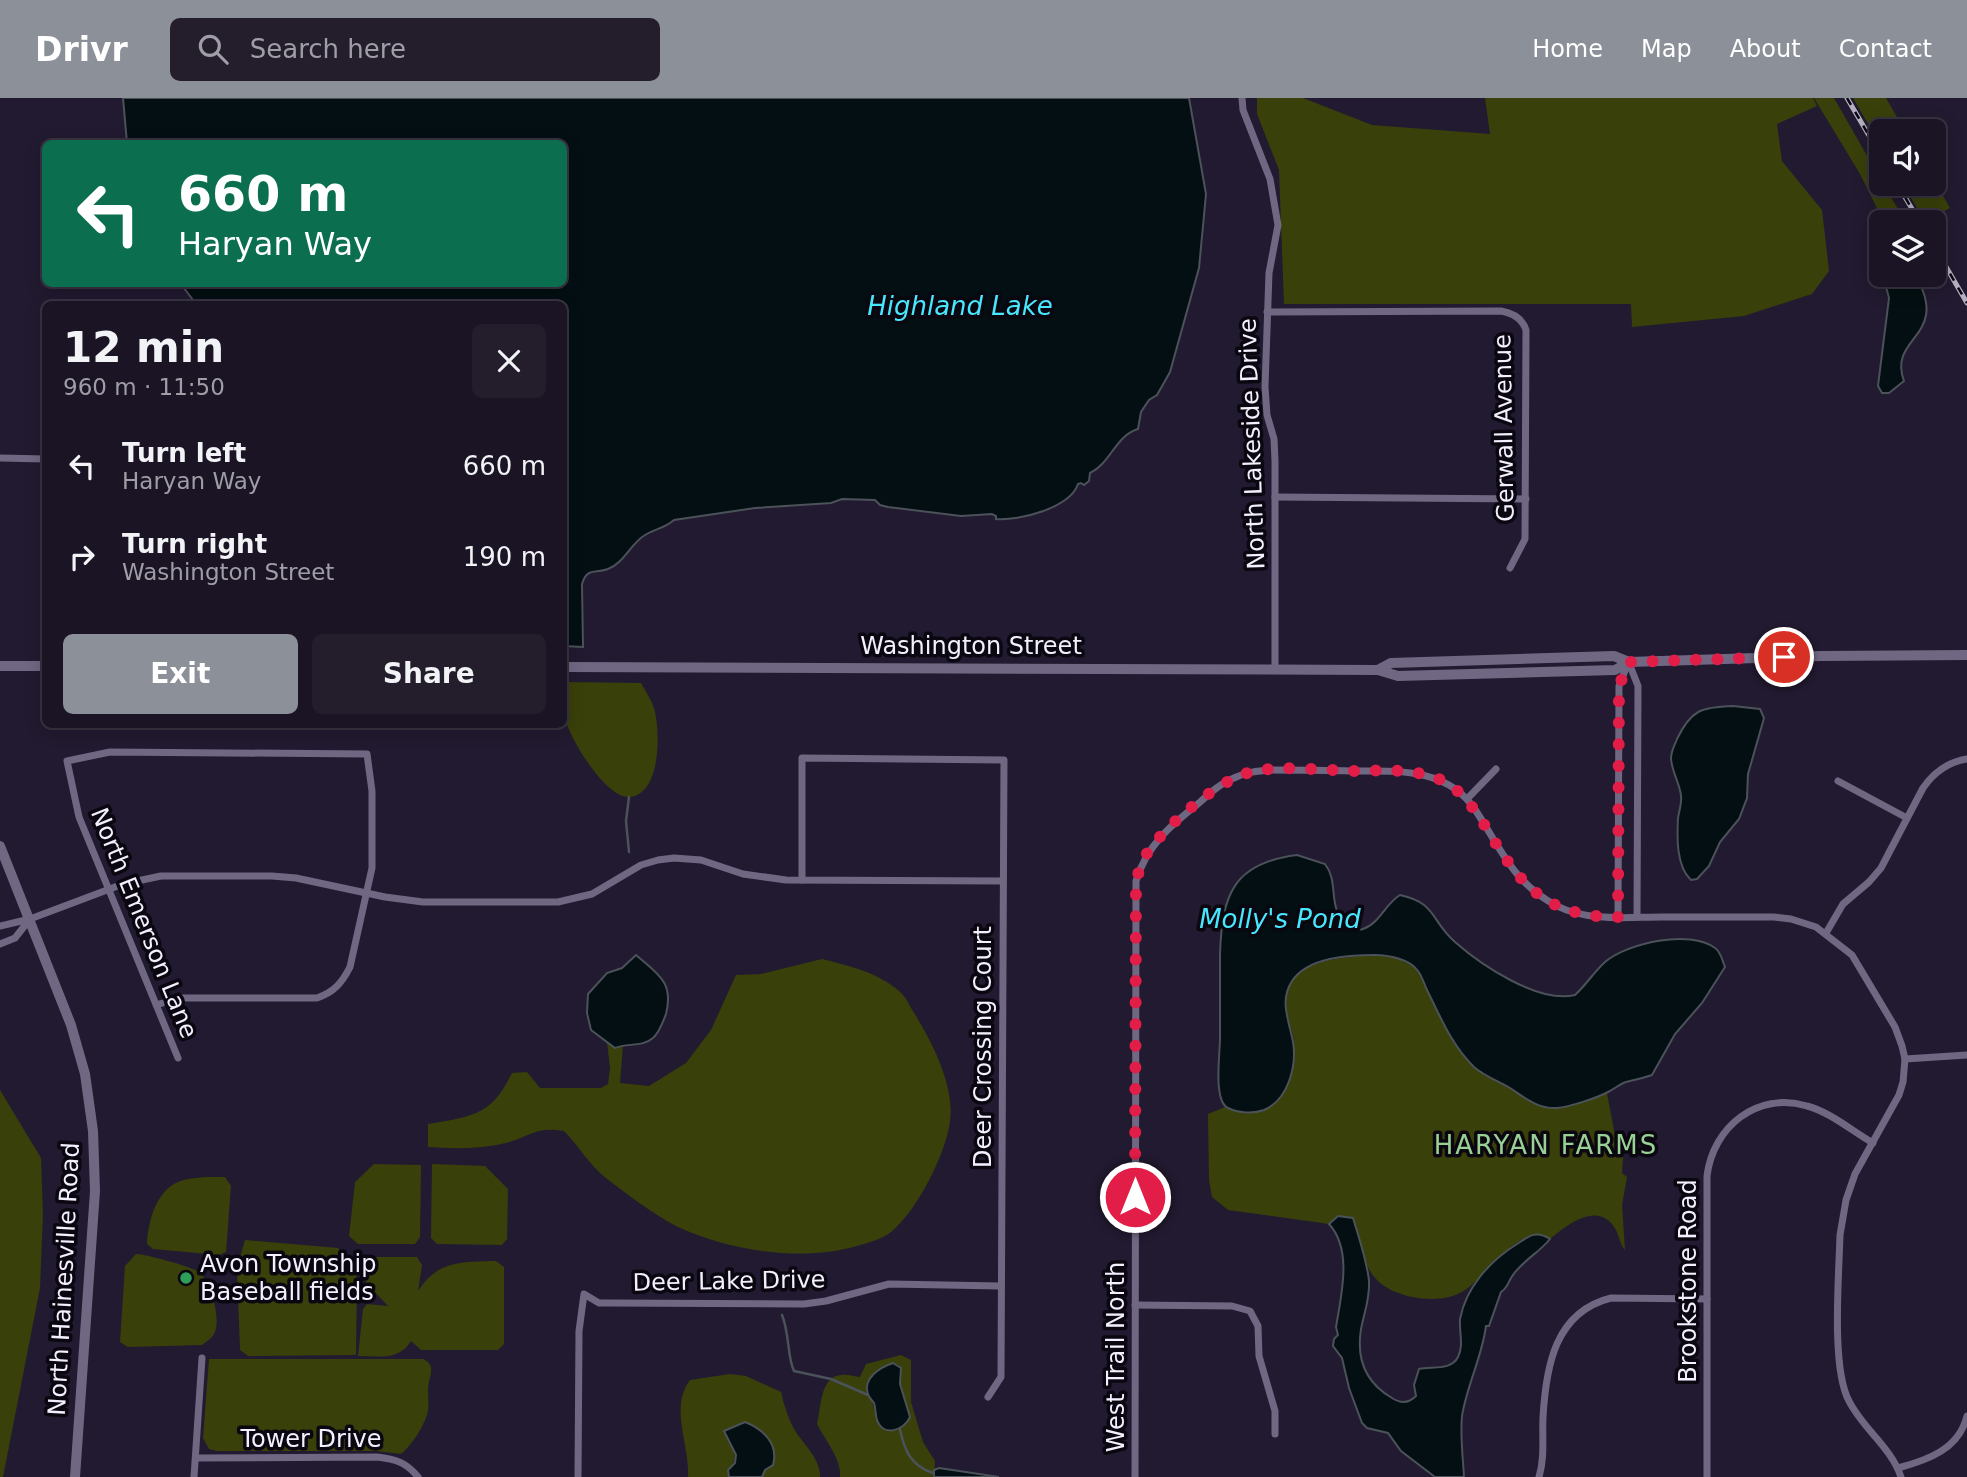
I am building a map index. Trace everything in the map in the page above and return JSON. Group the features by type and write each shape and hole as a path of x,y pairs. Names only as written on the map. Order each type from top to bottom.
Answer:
{"main road":[{"name":"Washington Street","path":"567,667 1378,670 1391,663 1405,662 1614,656 1629,662 1967,655"},
{"path":"0,666 42,666"},
{"name":"North Hainesville Road","path":"0,846 71,1025 85,1074 93,1131 95,1191 75,1477"}],"street":[{"name":"North Lakeside Drive","path":"1242,98 1243,110 1269,179 1278,225 1269,274 1265,387 1267,415 1274,439 1275,669"},
{"name":"Gerwall Avenue","path":"1267,312 1510,312 1521,320 1524,325 1525,539 1510,568"},
{"path":"0,458 42,459"},
{"path":"1275,498 1526,499"},
{"path":"1618,917 1619,686 1629,662"},
{"path":"1629,662 1638,686 1637,917"},
{"name":"North Emerson Lane","path":"178,1058 79,817 67,761 110,752 368,754 372,791 372,868 366,893"},
{"name":"Deer Crossing Court","path":"802,880 802,758 1004,760 1001,1377 988,1397"},
{"path":"1826,933 1843,904 1870,882 1881,868 1931,776 1942,768 1967,759"},
{"path":"1467,799 1496,769"},
{"name":"West Trail North","path":"1135,1474 1136,881 1146,854 1168,828 1220,786 1251,772 1410,771 1444,782 1467,799 1504,859 1530,888 1557,906 1573,912 1618,917 1774,917 1816,927 1852,955 1895,1027 1905,1059"},
{"path":"1838,781 1907,818"},
{"path":"0,926 30,919 144,877 161,876 296,878 423,902 558,902 592,894 640,866 674,858 708,861 764,878 1003,881"},
{"path":"156,1005 179,998 303,1000 325,995 343,982 350,967 366,893"},
{"path":"0,944 15,938 30,919"},
{"path":"1901,1477 1898,1468 1850,1404 1843,1389 1839,1362 1842,1215 1855,1174 1899,1095 1905,1059 1967,1055"},
{"name":"Brookstone Road","path":"1707,1477 1707,1175 1709,1159 1717,1142 1737,1118 1769,1104 1785,1102 1806,1105 1873,1143"},
{"name":"Deer Lake Drive","path":"578,1477 579,1331 584,1294 599,1303 804,1304 890,1284 1001,1286"},
{"path":"1539,1477 1542,1466 1543,1415 1551,1367 1559,1338 1575,1315 1599,1301 1611,1298 1707,1298"},
{"path":"1135,1305 1232,1306 1250,1311 1258,1326 1259,1356 1275,1411 1275,1434"},
{"path":"194,1477 202,1358"},
{"path":"1898,1468 1942,1452 1964,1435 1967,1416"},
{"name":"Tower Drive","path":"196,1458 376,1457 396,1459 409,1466 418,1477"}],"green space":[{"path":"1257,98 1303,98 1372,125 1490,134 1485,98 1813,98 1817,106 1777,124 1782,161 1822,210 1829,271 1812,294 1744,316 1632,327 1631,304 1284,304 1279,170 1257,114"},
{"path":"1814,98 1834,98 1869,159 1869,192"},
{"path":"1853,98 1886,98 1898,119 1869,119 1869,125"},
{"path":"1871,196 1890,196 1899,210 1878,210"},
{"path":"1910,196 1943,196 1950,208 1946,210 1918,210"},
{"path":"567,682 641,683 655,712 658,734 656,762 647,786 640,794 629,797 619,795 599,777 567,725"},
{"path":"1376,955 1395,957 1418,969 1445,1026 1484,1075 1559,1108 1607,1093 1616,1141 1623,1158 1622,1173 1627,1177 1622,1205 1625,1250 1609,1221 1601,1216 1583,1218 1550,1239 1538,1235 1526,1237 1514,1244 1460,1293 1443,1298 1418,1298 1396,1292 1375,1278 1364,1259 1353,1218 1338,1216 1329,1224 1228,1210 1212,1197 1209,1180 1208,1114 1225,1107 1252,1113 1271,1107 1294,1045 1285,1003 1287,988 1294,977 1318,963"},
{"path":"822,959 872,974 901,993 933,1047 949,1092 950,1121 943,1149 929,1181 901,1223 883,1237 836,1251 789,1253 742,1248 696,1235 659,1216 606,1178 564,1131 540,1131 506,1143 487,1146 428,1147 428,1124 479,1112 496,1098 512,1073 527,1072 540,1088 601,1088 608,1084 610,1068 607,1042 615,1048 623,1045 620,1083 649,1086 686,1063 711,1030 736,975 761,974"},
{"path":"0,1090 41,1158 43,1214 40,1288 3,1477 0,1477"},
{"path":"374,1164 421,1165 420,1237 415,1244 358,1244 349,1236 355,1182"},
{"path":"432,1164 485,1166 508,1189 507,1239 502,1245 437,1244 431,1238"},
{"path":"225,1177 231,1186 226,1252 219,1255 153,1249 147,1244 149,1226 164,1192 181,1181"},
{"path":"245,1240 338,1248 357,1273 356,1355 248,1356 240,1350 237,1268"},
{"path":"136,1254 158,1258 199,1272 208,1284 216,1311 216,1328 209,1340 202,1345 128,1347 120,1342 125,1266"},
{"path":"368,1257 417,1257 422,1265 418,1291 434,1273 443,1268 462,1263 496,1261 504,1267 504,1344 498,1350 421,1350 411,1341 394,1355 358,1356 363,1309 367,1304 388,1306 366,1283 365,1260"},
{"path":"901,1355 911,1360 911,1402 923,1442 935,1461 934,1477 840,1477 836,1457 817,1424 821,1402 829,1381 842,1375 860,1377 866,1364","holes":["893,1363 899,1365 900,1384 909,1411 887,1430 877,1420 871,1398 884,1366"]},
{"path":"209,1359 423,1359 431,1368 428,1411 418,1434 401,1454 376,1451 217,1451 209,1449 203,1438"},
{"path":"730,1374 746,1376 781,1392 792,1425 815,1458 820,1477 762,1477 765,1470 765,1433 724,1431 735,1456 728,1470 729,1477 688,1477 681,1415 684,1391 690,1380"}],"water":[{"name":"Highland Lake","path":"123,98 1189,98 1206,194 1199,268 1170,372 1157,395 1149,400 1141,412 1138,429 1124,437 1103,463 1090,473 1089,481 1084,485 1078,484 1065,500 1043,511 1006,519 996,519 992,514 961,516 888,507 875,500 842,499 831,503 755,508 674,520 640,539 614,566 586,575 582,584 583,647 567,646 567,301 194,301 183,287 567,287 567,140 127,140"},
{"path":"1886,287 1920,287 1926,311 1923,324 1904,354 1901,366 1904,381 1889,393 1882,393 1878,386 1889,298"},
{"path":"1733,706 1760,709 1764,718 1748,774 1747,798 1739,819 1720,842 1709,866 1697,879 1691,880 1682,867 1678,851 1681,799 1672,754 1682,729 1692,716 1705,709"},
{"name":"Molly's Pond","path":"1297,855 1325,864 1332,879 1337,911 1341,919 1351,927 1359,930 1369,926 1400,895 1412,898 1432,913 1455,942 1480,961 1511,980 1545,994 1575,995 1605,962 1615,955 1659,941 1675,939 1704,942 1717,950 1725,967 1702,1003 1675,1034 1652,1075 1624,1083 1590,1099 1557,1108 1532,1102 1474,1067 1453,1040 1421,975 1410,963 1375,955 1318,962 1299,973 1288,988 1286,1011 1294,1061 1285,1090 1279,1099 1264,1110 1236,1111 1223,1104 1219,1087 1220,954 1224,915 1235,885 1245,874 1275,859"},
{"path":"636,955 666,986 666,1014 661,1027 649,1041 615,1048 591,1030 587,1013 588,994 607,973 622,968"},
{"path":"1338,1216 1353,1218 1368,1273 1369,1294 1360,1340 1365,1370 1383,1392 1402,1402 1416,1396 1414,1385 1419,1369 1446,1366 1458,1357 1463,1307 1474,1286 1489,1267 1529,1237 1541,1235 1550,1239 1515,1272 1501,1292 1489,1326 1486,1326 1462,1416 1464,1477 1435,1477 1401,1451 1388,1433 1367,1428 1362,1423 1349,1388 1342,1358 1333,1346 1338,1335 1336,1327 1343,1260 1341,1247 1329,1224"},
{"path":"893,1363 901,1368 900,1384 910,1417 899,1429 888,1430 877,1420 875,1405 867,1388 874,1374"},
{"path":"745,1422 763,1433 774,1450 773,1465 765,1470 762,1477 729,1477 728,1470 735,1463 736,1455 724,1431"},
{"path":"939,1468 999,1477 934,1477 934,1470"}],"waterway":[{"path":"629,797 626,821 629,852"},
{"path":"782,1315 794,1371 831,1379 868,1395"},
{"path":"900,1429 904,1444 914,1462 933,1473"}],"railway":[{"path":"1847,98 1869,136"},
{"path":"1904,196 1913,210"},
{"path":"1946,267 1967,303"}],"place":[{"name":"Avon Township Baseball fields","path":"186,1278"}],"district":[{"name":"HARYAN FARMS","path":"1546,1145"}],"route":[{"path":"1135,1197 1136,881 1146,854 1168,828 1220,786 1251,772 1410,771 1444,782 1467,799 1504,859 1530,888 1557,906 1573,912 1588,916 1618,917 1619,686 1629,662 1784,657"}]}
